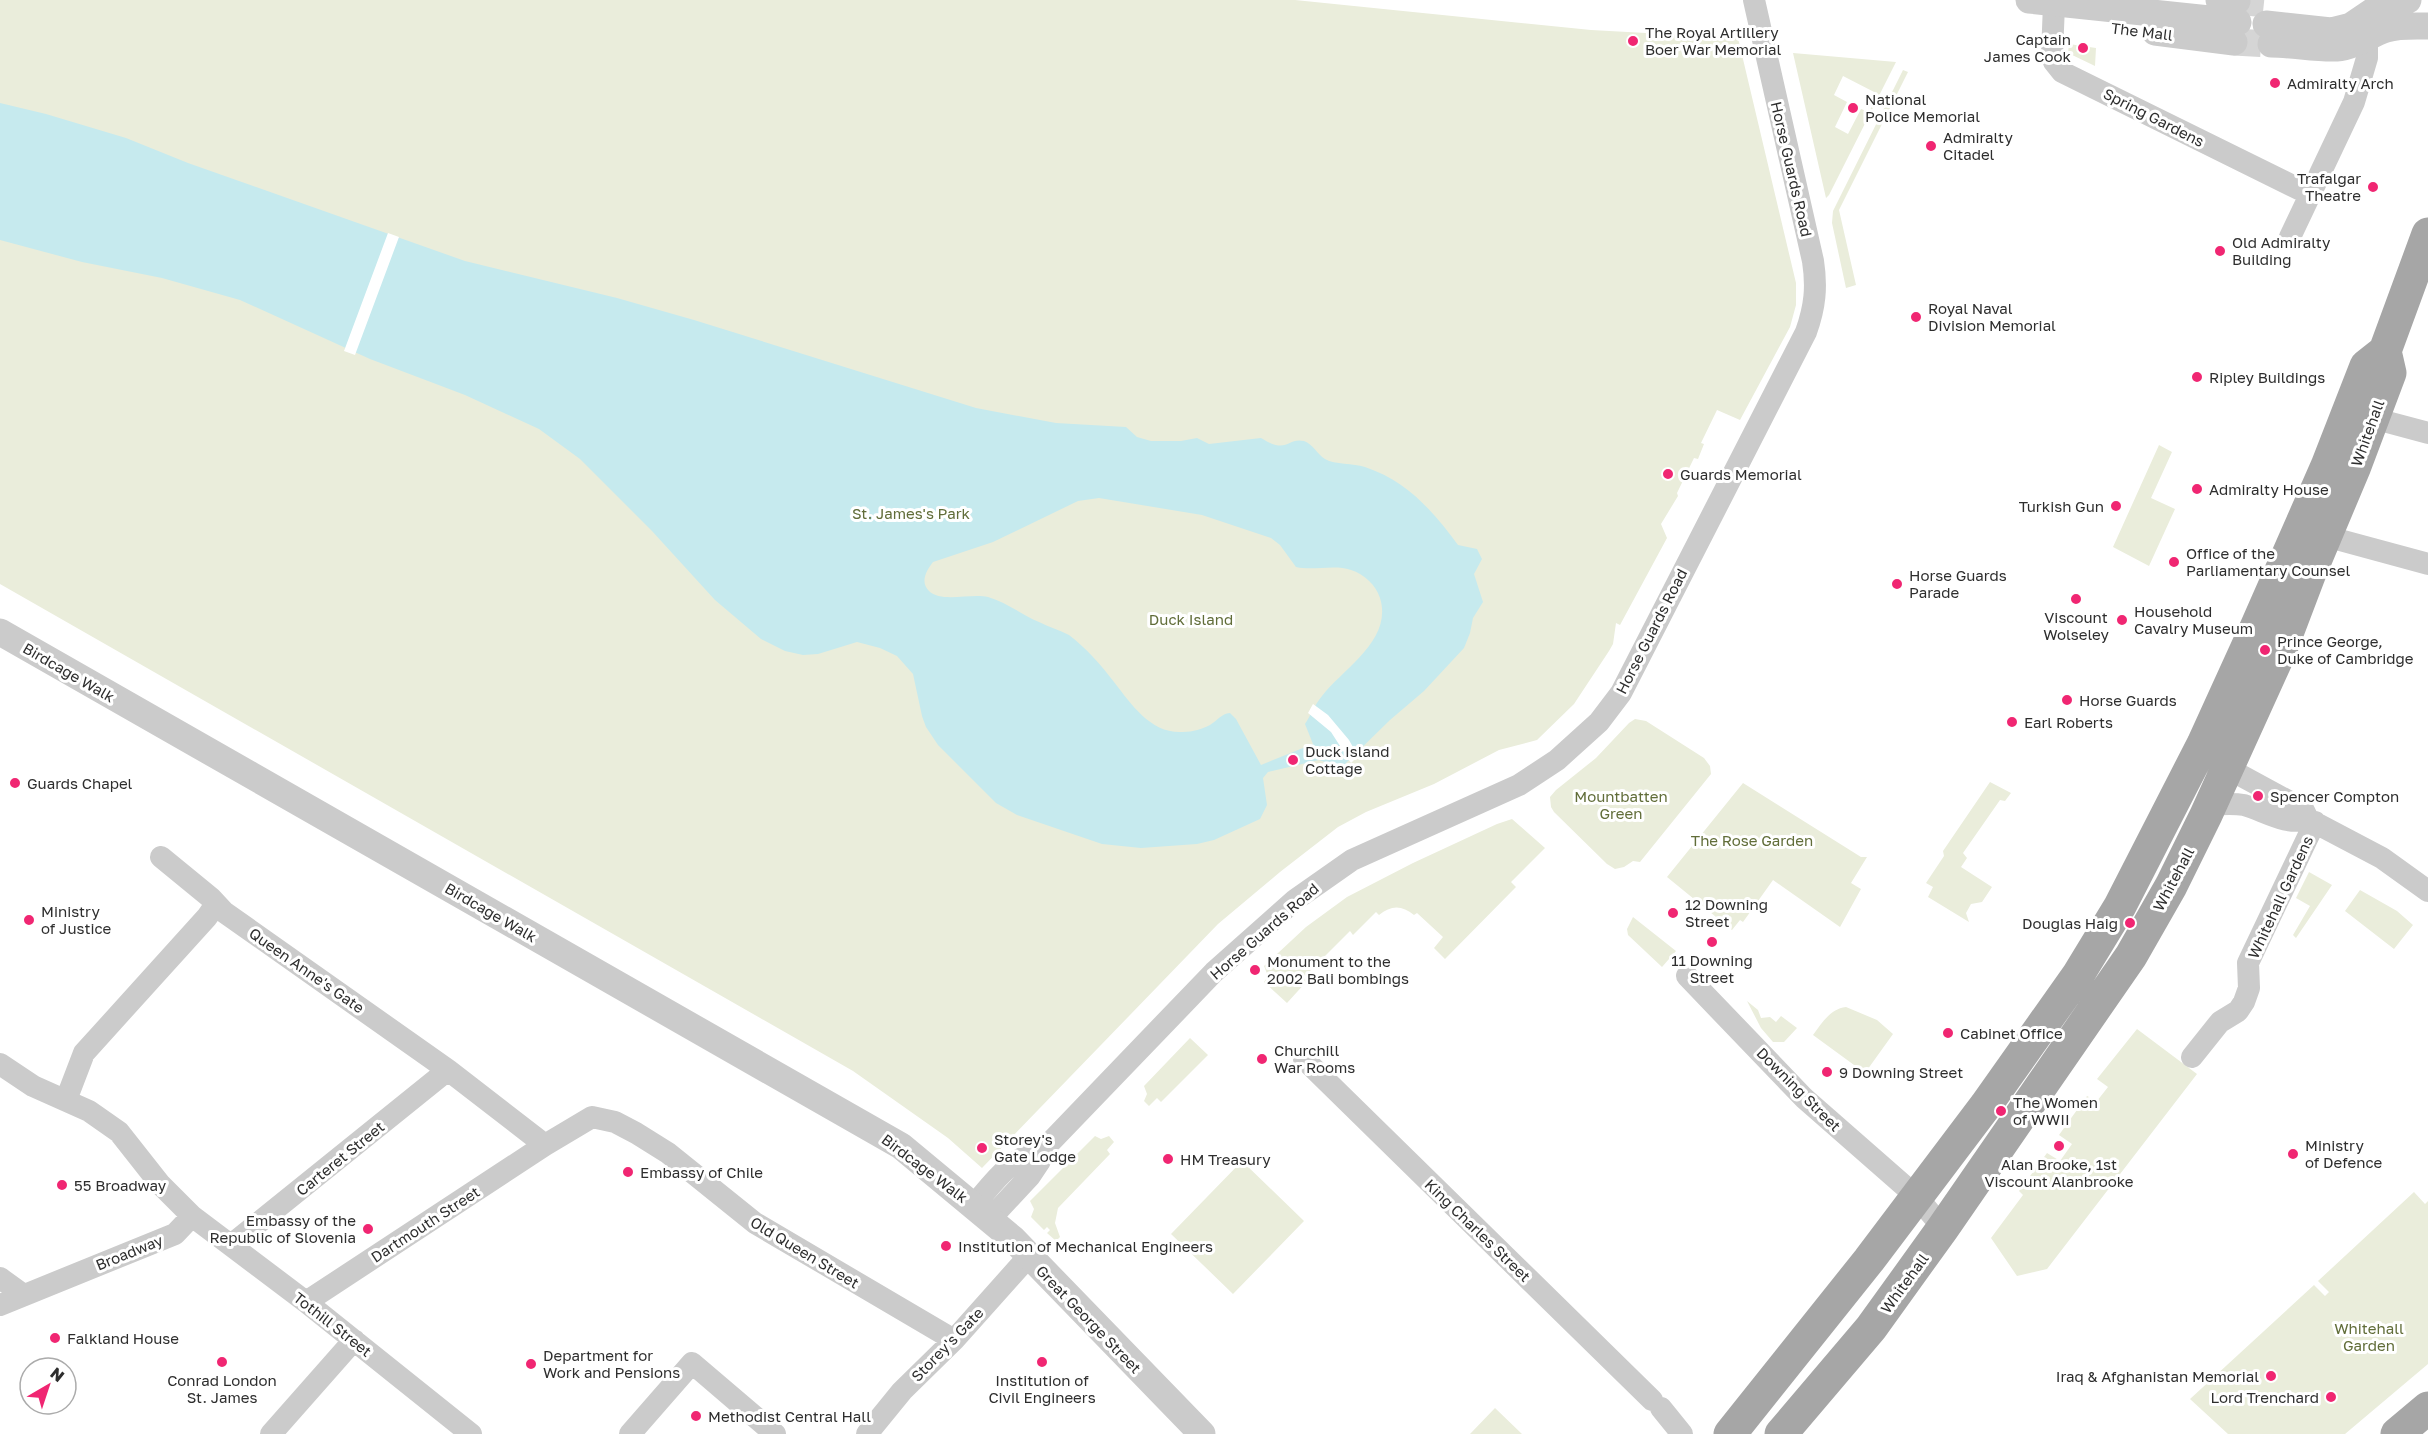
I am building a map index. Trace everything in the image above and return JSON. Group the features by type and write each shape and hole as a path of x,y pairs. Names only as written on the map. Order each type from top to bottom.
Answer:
{"main road":[{"name":"Whitehall","path":"1730,1434 1917,1197 2021,1058 2070,987 2120,906 2217,712 2312,533 2361,415 2390,373 2385,351 2428,234"},
{"name":"Whitehall","path":"1781,1434 1851,1352 1943,1228 2131,956 2171,886 2280,652 2312,533"},
{"path":"2070,987 2097,1006"},
{"path":"2397,1434 2428,1407"}],"street":[{"name":"Horse Guards Road","path":"982,1212 1030,1176 1040,1161 1039,1154 1214,972 1295,900 1352,860 1519,785 1557,759 1599,722 1621,693 1806,332 1815,301 1816,282 1813,261 1754,0"},
{"path":"2408,0 2369,6 2351,26 2331,31 2268,24 2295,44 2338,48 2367,39 2384,30 2404,26 2428,26"},
{"name":"The Mall","path":"2051,1 2232,16"},
{"name":"Spring Gardens","path":"2051,1 2052,55 2054,62 2062,72 2309,194"},
{"path":"2290,237 2360,87 2367,58 2367,39"},
{"path":"2361,415 2428,434"},
{"path":"2312,533 2428,564"},
{"name":"Birdcage Walk","path":"0,632 900,1146 982,1212"},
{"path":"2182,782 2188,774 2204,765 2213,764 2227,768 2303,809 2311,820 2382,858 2428,891"},
{"path":"2210,806 2231,803 2297,822 2311,820"},
{"name":"Whitehall Gardens","path":"2192,1057 2220,1022 2238,1011 2244,1002 2249,988 2248,963 2311,820"},
{"name":"Queen Anne's Gate","path":"161,857 216,904 448,1070 545,1145"},
{"path":"66,1100 79,1060 84,1053 216,904"},
{"name":"Downing Street","path":"1687,976 1804,1098 1917,1197 1943,1228"},
{"name":"King Charles Street","path":"1304,1059 1657,1404 1682,1434"},
{"path":"0,1064 33,1086 89,1111 119,1132 160,1184 192,1216"},
{"name":"Carteret Street","path":"231,1245 448,1070"},
{"name":"Old Queen Street","path":"545,1145 592,1117 603,1118 636,1133 668,1153 754,1223 954,1340"},
{"name":"Dartmouth Street","path":"306,1302 545,1145"},
{"name":"Great George Street","path":"982,1212 1029,1256 1202,1434"},
{"name":"Tothill Street","path":"192,1216 306,1302 471,1434"},
{"name":"Broadway","path":"0,1305 22,1294 175,1234 192,1216"},
{"name":"Storey's Gate","path":"867,1434 902,1391 954,1340 1029,1256"},
{"path":"0,1278 22,1294"},
{"path":"271,1434 354,1340"},
{"path":"630,1434 692,1363 775,1434"}],"green space":[{"name":"St. James's Park","path":"0,0 1295,0 1591,30 1738,38 1796,283 1796,305 1790,327 1740,420 1717,410 1701,443 1704,444 1698,459 1694,458 1677,493 1678,496 1661,524 1667,538 1620,625 1616,623 1613,644 1574,704 1537,740 1499,750 1434,784 1366,812 1338,827 1280,872 1218,924 982,1168 948,1138 853,1071 0,584"},
{"path":"2069,44 2096,48 2095,66 2068,53"},
{"path":"1793,53 1896,62 1829,195 1826,198","holes":["1843,76 1878,94 1869,112 1861,109 1848,134 1835,127 1847,102 1834,95"]},
{"path":"1903,70 1908,72 1839,210 1856,285 1846,288 1832,223 1833,211"},
{"path":"2159,445 2172,452 2151,498 2175,509 2149,566 2113,547"},
{"name":"Mountbatten Green","path":"1635,719 1646,721 1704,758 1710,766 1711,774 1640,862 1633,861 1624,867 1615,869 1607,864 1554,812 1550,797 1596,758"},
{"path":"1990,782 2011,793 2005,801 2000,800 1963,853 1967,858 1961,867 1992,887 1982,902 1971,904 1966,913 1969,922 1928,897 1933,887 1926,883 1944,856 1943,851"},
{"name":"The Rose Garden","path":"1743,783 1861,857 1867,857 1851,883 1861,889 1840,927 1773,880 1743,922 1740,920 1732,930 1667,877"},
{"path":"1512,819 1545,848 1511,882 1516,887 1445,959 1434,948 1443,937 1417,913 1414,915 1405,909 1392,908 1379,915 1376,912 1353,935 1350,931 1304,977 1307,981 1287,1003 1264,982 1268,976 1264,966 1306,927 1347,897 1413,863"},
{"path":"2309,872 2332,885 2296,938 2293,935 2310,906 2296,898"},
{"path":"2360,890 2397,911 2413,925 2394,949 2345,911"},
{"path":"1633,917 1676,951 1662,967 1628,935 1627,929"},
{"path":"1747,1001 1758,1010 1761,1018 1770,1017 1776,1022 1781,1016 1797,1028 1784,1042 1773,1042 1761,1028"},
{"path":"1846,1007 1877,1020 1893,1034 1865,1073 1813,1035 1831,1014"},
{"path":"2137,1029 2197,1074 2047,1269 2017,1276 1991,1238 2023,1195 2019,1191 2047,1153 2060,1161 2072,1144 2059,1135 2087,1096 2097,1101 2108,1087 2097,1079"},
{"path":"1190,1038 1208,1055 1161,1102 1157,1098 1149,1106 1144,1101 1147,1094 1144,1086"},
{"path":"1095,1136 1101,1139 1109,1136 1114,1142 1107,1150 1110,1154 1058,1208 1055,1223 1060,1237 1056,1241 1047,1233 1050,1230 1047,1227 1044,1230 1031,1217 1034,1209 1030,1201"},
{"path":"1242,1161 1304,1221 1233,1294 1171,1234"},
{"name":"Whitehall Garden","path":"2414,1192 2425,1204 2428,1201 2428,1364 2345,1434 2228,1434 2190,1399 2314,1285 2325,1296 2329,1292 2318,1281"},
{"path":"1495,1408 1522,1434 1470,1434"}],"water":[{"path":"0,103 126,138 188,163 465,261 617,298 694,320 976,408 1056,423 1126,427 1137,437 1151,441 1181,441 1197,438 1209,444 1261,438 1270,443 1282,445 1298,440 1304,441 1329,461 1365,467 1394,480 1429,509 1458,545 1477,549 1482,559 1474,574 1483,602 1473,618 1464,648 1424,691 1345,764 1337,766 1319,760 1268,772 1263,778 1267,805 1260,819 1214,840 1197,844 1141,848 1102,844 1017,815 996,803 938,745 926,727 922,716 913,674 897,656 880,648 857,642 818,654 803,655 785,651 761,639 715,600 652,531 580,459 539,429 465,395 370,359 240,300 162,278 82,262 0,240","holes":["1099,498 1202,515 1271,538 1280,545 1296,567 1344,568 1356,572 1372,584 1380,598 1382,613 1380,627 1373,640 1317,702 1305,724 1313,744 1261,765 1236,719 1230,713 1194,731 1183,732 1161,728 1135,708 1099,663 1069,635 995,599 981,596 934,595 926,588 924,580 933,562 993,542 1078,501"]}],"pier":[{"path":"388,233 399,237 355,355 344,351"},
{"path":"1313,704 1328,715 1349,740 1358,756 1351,763 1331,732 1308,713"}],"tunnel":[{"path":"2237,1 2266,4"},
{"path":"2234,42 2271,44"}],"place":[{"name":"The Royal Artillery Boer War Memorial","path":"1633,41"},
{"name":"Captain James Cook","path":"2083,48"},
{"name":"Admiralty Arch","path":"2275,83"},
{"name":"National Police Memorial","path":"1853,108"},
{"name":"Admiralty Citadel","path":"1931,146"},
{"name":"Trafalgar Theatre","path":"2373,187"},
{"name":"Old Admiralty Building","path":"2220,251"},
{"name":"Royal Naval Division Memorial","path":"1916,317"},
{"name":"Ripley Buildings","path":"2197,377"},
{"name":"Guards Memorial","path":"1668,474"},
{"name":"Admiralty House","path":"2197,489"},
{"name":"Turkish Gun","path":"2116,506"},
{"name":"Office of the Parliamentary Counsel","path":"2174,562"},
{"name":"Horse Guards Parade","path":"1897,584"},
{"name":"Viscount Wolseley","path":"2076,599"},
{"name":"Household Cavalry Museum","path":"2122,620"},
{"name":"Prince George, Duke of Cambridge","path":"2265,650"},
{"name":"Horse Guards","path":"2067,700"},
{"name":"Earl Roberts","path":"2012,722"},
{"name":"Duck Island Cottage","path":"1293,760"},
{"name":"Guards Chapel","path":"15,783"},
{"name":"Spencer Compton","path":"2258,796"},
{"name":"12 Downing Street","path":"1673,913"},
{"name":"Ministry of Justice","path":"29,920"},
{"name":"Douglas Haig","path":"2130,923"},
{"name":"11 Downing Street","path":"1712,942"},
{"name":"Monument to the 2002 Bali bombings","path":"1255,970"},
{"name":"Cabinet Office","path":"1948,1033"},
{"name":"Churchill War Rooms","path":"1262,1059"},
{"name":"9 Downing Street","path":"1827,1072"},
{"name":"The Women of WWII","path":"2001,1111"},
{"name":"Alan Brooke, 1st Viscount Alanbrooke","path":"2059,1146"},
{"name":"Storey's Gate Lodge","path":"982,1148"},
{"name":"Ministry of Defence","path":"2293,1154"},
{"name":"HM Treasury","path":"1168,1159"},
{"name":"Embassy of Chile","path":"628,1172"},
{"name":"55 Broadway","path":"62,1185"},
{"name":"Embassy of the Republic of Slovenia","path":"368,1229"},
{"name":"Institution of Mechanical Engineers","path":"946,1246"},
{"name":"Falkland House","path":"55,1338"},
{"name":"Conrad London St. James","path":"222,1362"},
{"name":"Institution of Civil Engineers","path":"1042,1362"},
{"name":"Department for Work and Pensions","path":"531,1364"},
{"name":"Iraq & Afghanistan Memorial","path":"2271,1376"},
{"name":"Lord Trenchard","path":"2331,1397"},
{"name":"Methodist Central Hall","path":"696,1416"}],"park label":[{"name":"Duck Island","path":"1191,619"}]}
